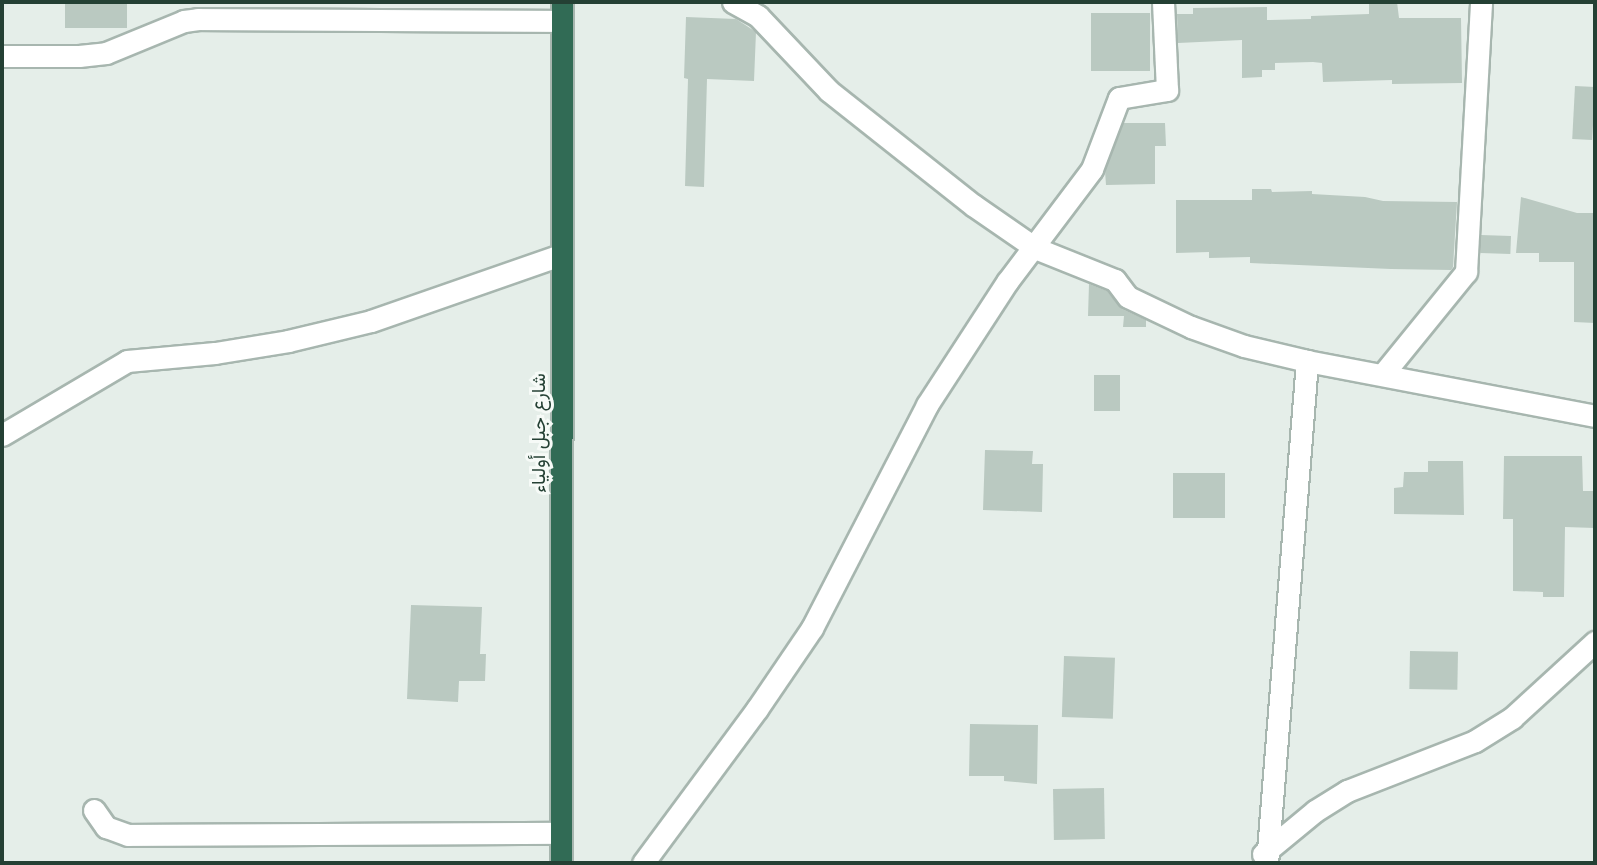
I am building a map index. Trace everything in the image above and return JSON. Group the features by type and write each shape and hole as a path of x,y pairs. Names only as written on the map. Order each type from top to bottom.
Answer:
{"highway":[{"name":"شارع جبل أولياء","path":"561,863 562,11"}],"street":[{"path":"733,2 758,16 829,91 973,205 1035,248 1115,280 1128,297 1191,327 1244,346 1307,361 1595,416"},
{"path":"643,863 757,709 812,628 928,405 1007,282 1092,169 1119,98 1167,90 1163,2"},
{"path":"1383,374 1466,272 1481,2"},
{"path":"2,56 79,57 106,53 184,21 198,19 562,11"},
{"path":"2,435 127,361 215,354 371,321 561,255"},
{"path":"1263,859 1307,361"},
{"path":"1263,859 1347,790 1475,741 1512,718 1595,642"},
{"path":"94,810 106,827 128,835 561,833"}],"building":[{"path":"65,2 127,2 127,28 65,28"},
{"path":"1369,2 1397,2 1399,18 1461,18 1462,83 1392,84 1392,80 1323,82 1322,63 1313,62 1275,63 1275,70 1262,70 1262,77 1242,78 1242,40 1178,43 1177,14 1193,14 1193,8 1267,7 1267,20 1311,19 1311,16 1369,14"},
{"path":"1091,13 1150,13 1150,71 1091,71"},
{"path":"686,17 736,19 756,32 754,81 707,79 704,187 685,186 688,79 684,78"},
{"path":"1575,86 1595,87 1592,140 1572,139"},
{"path":"1123,123 1165,123 1166,146 1155,146 1155,184 1106,185 1105,171"},
{"path":"1252,189 1271,189 1272,192 1312,191 1312,194 1365,197 1383,201 1457,202 1453,267 1451,270 1391,269 1250,263 1250,257 1209,258 1209,252 1176,253 1176,200 1252,200"},
{"path":"1521,197 1577,213 1595,213 1595,323 1574,322 1574,262 1539,262 1539,253 1516,253"},
{"path":"1481,235 1511,236 1510,254 1480,253"},
{"path":"1089,284 1107,291 1122,309 1146,320 1146,327 1123,327 1124,316 1088,316"},
{"path":"1094,375 1120,375 1120,411 1094,411"},
{"path":"985,450 1033,451 1032,464 1043,464 1042,512 983,510"},
{"path":"1504,456 1582,456 1583,491 1595,491 1595,528 1565,527 1564,597 1543,597 1543,592 1513,591 1513,519 1503,519"},
{"path":"1428,461 1463,461 1464,515 1394,514 1394,488 1403,487 1404,472 1428,472"},
{"path":"1173,473 1225,473 1225,518 1173,518"},
{"path":"411,605 482,607 480,654 486,654 485,681 459,681 458,702 407,699"},
{"path":"1410,651 1458,652 1457,690 1409,689"},
{"path":"1064,656 1115,658 1113,719 1062,717"},
{"path":"970,724 1038,725 1037,784 1004,781 1004,776 969,776"},
{"path":"1104,788 1105,839 1054,840 1053,789"}]}
